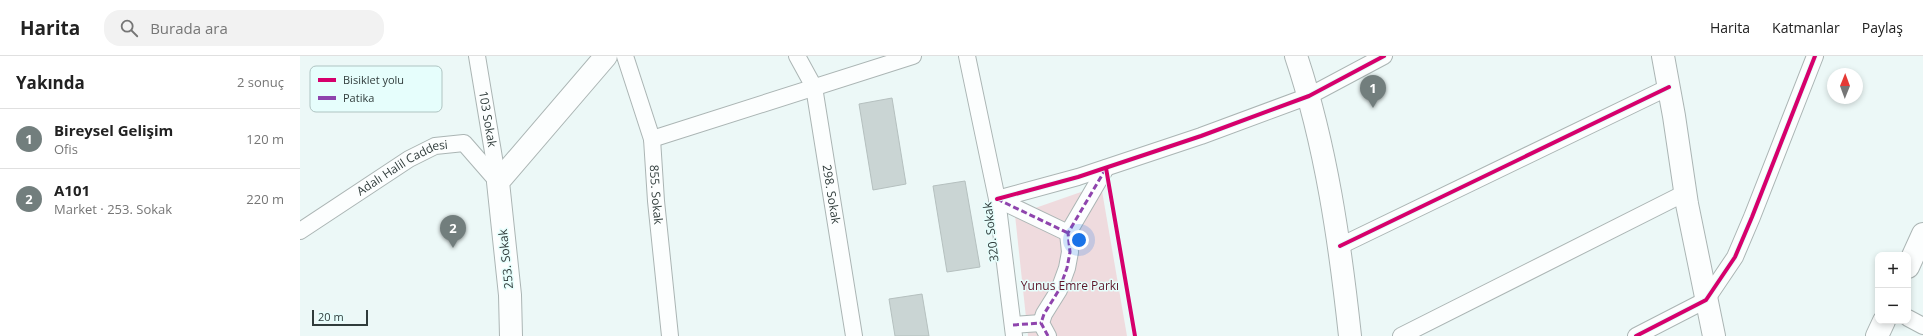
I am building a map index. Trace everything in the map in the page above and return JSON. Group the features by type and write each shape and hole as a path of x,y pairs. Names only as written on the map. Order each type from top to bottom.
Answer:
{"street":[{"name":"103 Sokak","path":"477,56 498,182"},
{"path":"498,182 606,56"},
{"name":"855. Sokak","path":"625,56 652,139 656,201 670,336"},
{"name":"298. Sokak","path":"797,56 814,87 854,336"},
{"path":"652,139 913,56"},
{"name":"320. Sokak","path":"967,56 997,199 1013,330"},
{"path":"1296,56 1309,96 1340,246 1350,336"},
{"path":"997,199 1078,177 1201,136 1309,96 1384,56"},
{"path":"1663,56 1685,193 1714,336"},
{"path":"1636,336 1706,300 1735,257 1815,56"},
{"path":"1340,246 1669,87"},
{"name":"Adalı Halil Caddesi","path":"301,228 409,159 435,146 464,143 498,182"},
{"path":"1013,330 1044,329 1044,314 1059,290 1067,268 1070,252 1068,234 1106,168"},
{"name":"253. Sokak","path":"498,182 510,295 511,336"},
{"path":"1401,336 1685,193"},
{"path":"997,199 1068,234"},
{"path":"1911,260 1923,234"},
{"path":"1911,320 1923,326"},
{"path":"1877,336 1883,324"}],"green space":[{"name":"Yunus Emre Parkı","path":"1101,185 1127,336 1028,336 1015,215"}],"building":[{"path":"892,98 906,184 873,190 859,104"},
{"path":"965,181 980,267 947,272 933,186"},
{"path":"922,294 929,336 895,336 889,299"}],"marked path":[{"path":"1048,336 1041,323 1044,314 1059,290 1067,268 1070,252 1068,233 1105,170"},
{"path":"997,199 1068,233"},
{"path":"1013,325 1041,323"}],"cycle path":[{"path":"997,199 1078,177 1201,136 1309,96 1384,56"},
{"path":"1636,336 1706,300 1735,257 1815,56"},
{"path":"1340,246 1669,87"},
{"path":"1106,168 1135,336"}],"place":[{"name":"Bireysel Gelişim","path":"1373,108"},
{"name":"A101","path":"453,248"}]}
